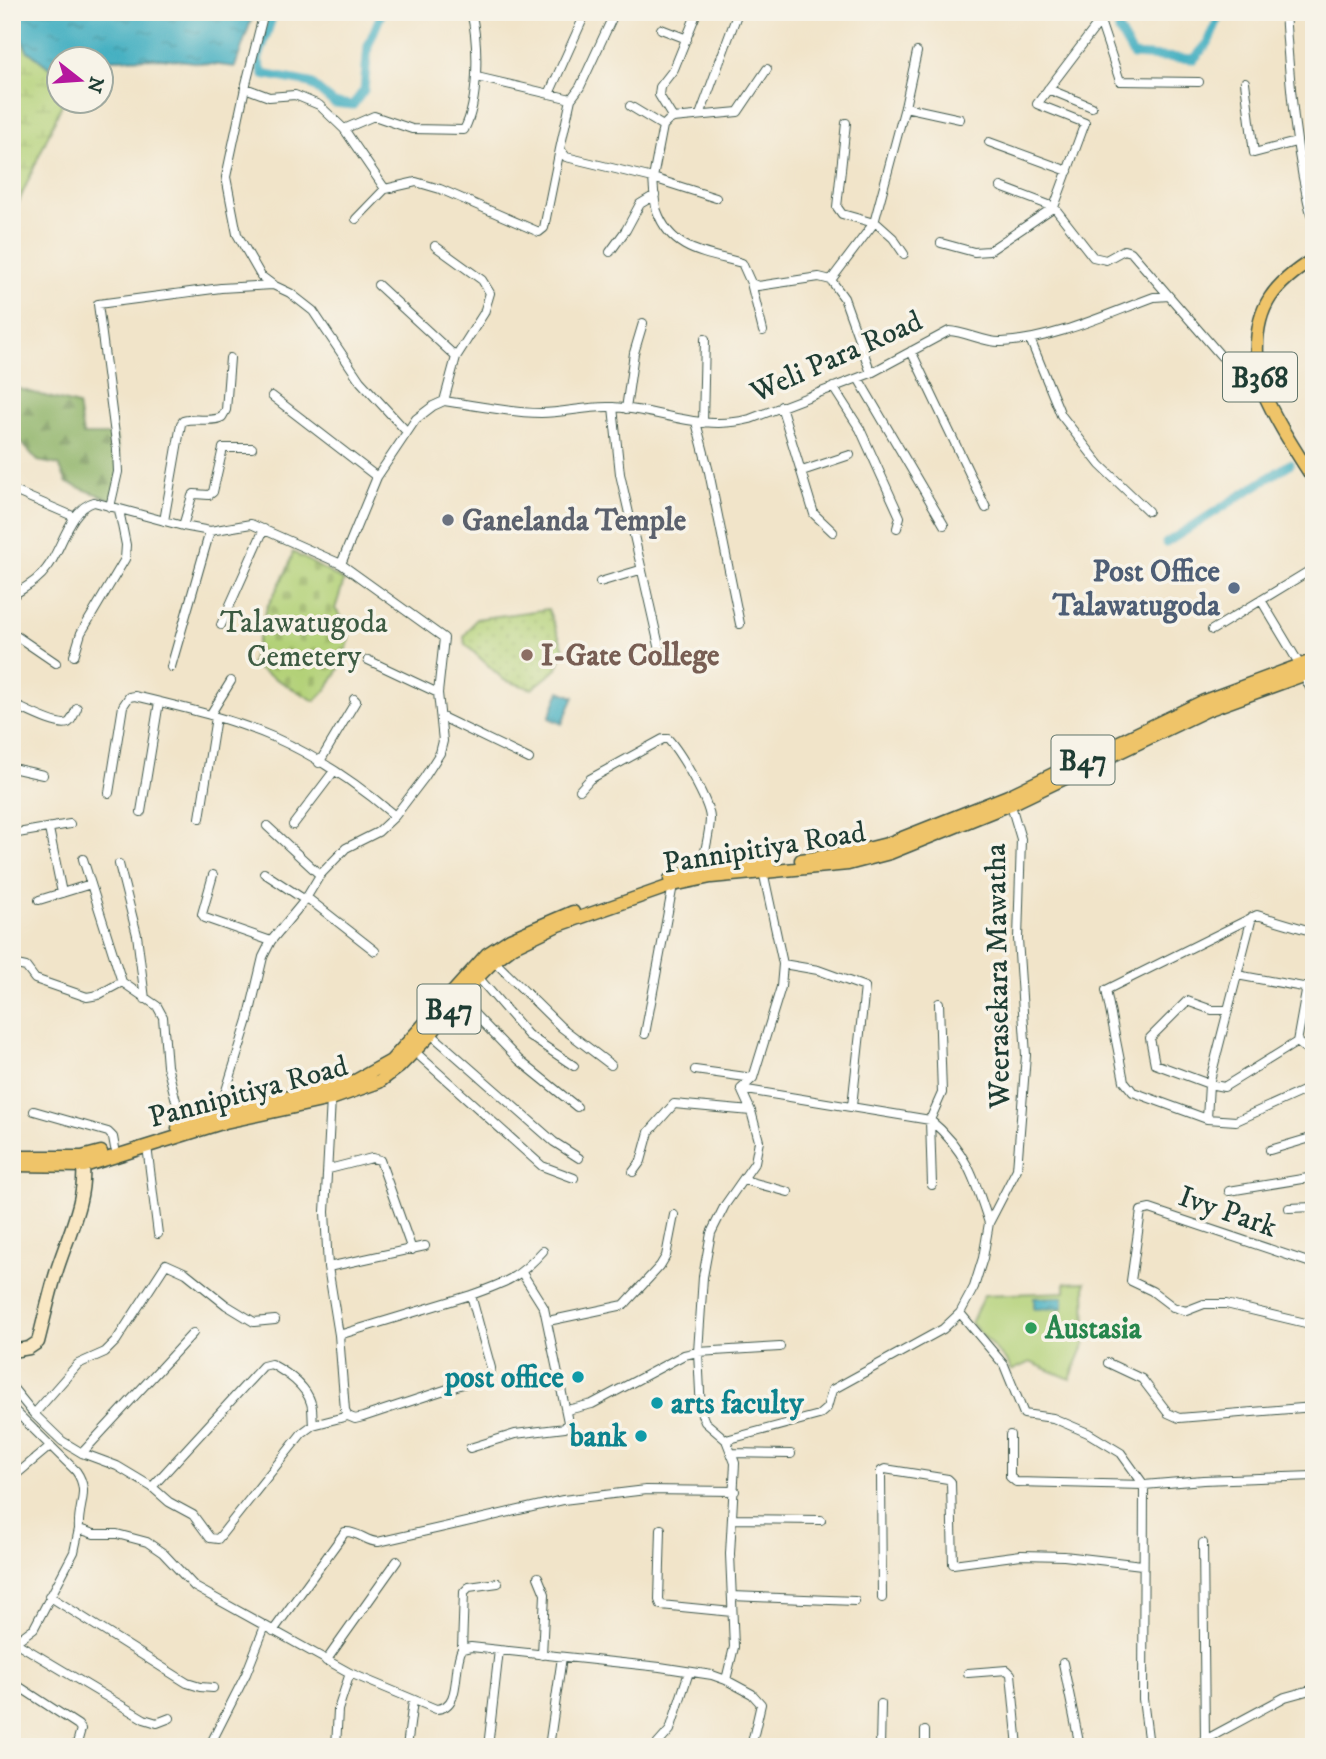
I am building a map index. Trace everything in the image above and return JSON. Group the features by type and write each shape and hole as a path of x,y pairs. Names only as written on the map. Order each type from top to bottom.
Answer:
{"main road":[{"name":"B368","path":"1314,259 1292,273 1267,300 1259,317 1256,337 1262,390 1314,480"},
{"name":"Pannipitiya Road","path":"224,1117 331,1099 379,1082 400,1067 431,1034 458,997 494,961 514,946 556,926 673,885 711,877 858,861 890,853 1010,800 1204,701 1305,670 1314,660"},
{"name":"Pannipitiya Road","path":"12,1157 83,1162 115,1148 355,1081 391,1061 487,954 510,939 553,918 702,868 851,853 887,844 1010,800"},
{"name":"Pannipitiya Road","path":"12,1165 83,1162 147,1146 183,1130"}],"street":[{"path":"264,12 226,177 237,234 261,276 313,311 360,381 407,432"},
{"path":"344,129 374,116 412,129 464,130 477,77 471,12"},
{"path":"549,94 586,12"},
{"path":"356,219 385,189 416,182 440,189 539,232 544,228 571,99 580,87 615,12"},
{"path":"673,118 659,95 660,87 674,69 697,12"},
{"path":"700,115 738,12"},
{"path":"1285,12 1296,142 1304,190 1314,226"},
{"path":"941,243 974,252 989,251 1054,207 1085,123 1038,104 1100,21 1120,80 1199,82"},
{"path":"660,29 687,39"},
{"path":"831,280 874,222 917,52"},
{"path":"763,331 751,283 742,263 685,247 672,236 657,211 653,178 663,126 673,118 738,112 767,69"},
{"path":"477,77 571,99"},
{"path":"1245,82 1254,153 1296,142"},
{"path":"245,88 269,97 295,95 319,105 344,129 385,189"},
{"path":"1048,89 1092,107"},
{"path":"630,106 663,126"},
{"path":"905,107 960,119"},
{"path":"846,123 838,207 842,214 874,222 893,238 904,254"},
{"path":"989,142 1068,171"},
{"path":"560,149 566,157 653,178 716,198"},
{"path":"1001,187 1054,207 1093,257 1106,260 1124,250 1131,252 1221,356 1262,390"},
{"path":"610,252 640,204 655,195"},
{"path":"341,564 377,477 416,419 444,401 456,357 484,313 490,293 482,280 435,246"},
{"path":"751,283 758,286 819,277 831,280 844,298 872,373"},
{"path":"74,656 81,633 125,559 125,545 115,509 117,450 98,304 221,288 273,285"},
{"path":"378,285 456,357"},
{"name":"Weli Para Road","path":"444,401 541,413 584,407 613,407 700,422 730,424 872,373 949,331 999,342 1030,339 1054,334 1154,298 1169,296"},
{"path":"626,409 634,353 643,323"},
{"path":"705,339 700,422 740,624"},
{"path":"1030,339 1061,415 1100,465 1148,511"},
{"path":"911,351 986,508"},
{"path":"164,521 181,424 193,418 217,420 222,417 226,410 230,358"},
{"path":"858,378 944,525"},
{"path":"833,387 860,429 872,454 900,517 897,528"},
{"path":"272,396 377,477"},
{"path":"781,406 814,514 833,532"},
{"path":"613,407 620,474 662,660"},
{"path":"183,526 192,496 209,495 213,492 223,448 252,448"},
{"path":"802,471 850,455"},
{"path":"12,490 75,516"},
{"path":"13,594 36,580 48,567 75,516 87,504 94,502 209,531 251,524 264,529 341,564 444,638 438,693 443,741 440,753 395,816 377,832 346,848 320,874 306,898 271,941 263,957 248,1020 225,1094 224,1117"},
{"path":"221,625 264,529"},
{"path":"171,667 209,531"},
{"path":"1212,630 1314,568"},
{"path":"600,582 640,570"},
{"path":"1261,600 1305,670 1314,695"},
{"path":"12,633 56,663"},
{"path":"368,660 438,693"},
{"path":"200,818 213,716 231,681"},
{"path":"108,793 123,706 129,698 135,696 213,716 274,738 334,771 395,816"},
{"path":"319,763 356,701 354,699"},
{"path":"141,812 159,702"},
{"path":"12,704 63,724 70,722 76,708"},
{"path":"442,717 529,759"},
{"path":"580,790 590,779 663,739 668,739 679,751 710,817 702,868"},
{"path":"12,768 43,775"},
{"path":"293,825 334,771"},
{"name":"Weerasekara Mawatha","path":"726,1440 819,1415 827,1408 832,1390 943,1329 960,1312 974,1287 983,1258 989,1223 1017,1169 1026,1055 1018,939 1021,839 1010,800"},
{"path":"12,834 69,824"},
{"path":"267,826 320,874"},
{"path":"49,829 62,893"},
{"path":"83,859 122,982 157,1006 163,1017 167,1066 183,1130"},
{"path":"119,864 137,935 145,999"},
{"path":"741,1089 753,1078 781,988 783,964 764,871"},
{"path":"264,873 306,898 375,951"},
{"path":"213,875 202,914 205,918 271,941"},
{"path":"39,900 91,884"},
{"path":"645,1034 673,885"},
{"path":"1314,932 1257,915 1106,990 1124,1081 1133,1092 1207,1119 1236,1121 1314,1086"},
{"path":"1207,1119 1209,1084 1252,917"},
{"path":"494,961 561,1027 611,1065"},
{"path":"12,964 26,967 35,979 87,997 98,995 122,982"},
{"path":"783,964 818,970 865,987 852,1106"},
{"path":"1228,1010 1212,1010 1187,1001 1150,1038 1155,1064 1224,1087 1297,1042 1306,992 1303,987 1237,975"},
{"path":"478,976 528,1035 574,1066"},
{"path":"458,997 519,1060 577,1107"},
{"path":"932,1185 930,1120 942,1093 939,1003"},
{"path":"431,1034 554,1142 579,1158"},
{"path":"1297,1042 1314,1055"},
{"path":"414,1051 542,1166 574,1178"},
{"path":"695,1070 753,1078"},
{"path":"741,1089 930,1120 949,1135 971,1172 989,1223"},
{"path":"726,1680 734,1647 732,1519 735,1463 726,1440 705,1422 701,1412 698,1352 703,1277 711,1233 725,1205 755,1162 759,1141 751,1111 741,1089"},
{"path":"331,1099 325,1212 328,1267 339,1335 345,1410 348,1416"},
{"path":"634,1172 641,1161 649,1132 674,1104 751,1111"},
{"path":"34,1111 108,1132 113,1137 115,1148"},
{"path":"1270,1150 1314,1137"},
{"path":"147,1146 158,1234"},
{"path":"329,1169 372,1158 380,1160 412,1250"},
{"path":"12,1351 29,1348 38,1342 80,1199 83,1162"},
{"path":"1229,1191 1314,1177"},
{"path":"744,1180 788,1192"},
{"path":"1289,1208 1314,1207"},
{"name":"Ivy Park","path":"1314,1264 1150,1209 1141,1211 1131,1281 1173,1307 1186,1311 1204,1304 1226,1304 1314,1325"},
{"path":"548,1321 624,1305 666,1256 674,1215"},
{"path":"328,1267 425,1246"},
{"path":"339,1335 471,1295 523,1273 543,1251"},
{"path":"34,1413 78,1364 106,1352 116,1341 166,1264 186,1273 226,1305 254,1322 275,1320"},
{"path":"470,1448 515,1434 565,1428 568,1422 548,1321 544,1308 523,1273"},
{"path":"12,1387 62,1441 82,1453 117,1466 152,1487 169,1502 193,1516 210,1538 219,1539 302,1433 313,1425 348,1416 355,1419 363,1417 490,1375 491,1368 471,1295"},
{"path":"960,1312 1004,1365 1024,1414 1054,1418 1121,1452 1143,1485 1143,1699 1148,1738 1153,1747"},
{"path":"82,1453 193,1333"},
{"path":"567,1410 592,1404 684,1355 780,1347"},
{"path":"1108,1363 1142,1379 1168,1412 1179,1418 1314,1407"},
{"path":"152,1487 262,1366 271,1364 287,1373 305,1392 311,1402 313,1425"},
{"path":"12,1408 76,1471 83,1480 84,1494 74,1552 34,1628 14,1644 144,1719 157,1723 170,1718"},
{"path":"1010,1436 1010,1477 1016,1482 1143,1485 1314,1476"},
{"path":"12,1478 49,1447"},
{"path":"731,1453 791,1454"},
{"path":"883,1598 881,1471 884,1469 948,1479 951,1482 953,1564 1021,1555 1064,1556 1142,1565"},
{"path":"273,1631 345,1532 353,1531 372,1542 378,1542 563,1500 646,1490 735,1491"},
{"path":"732,1519 821,1520"},
{"path":"79,1529 93,1534 117,1534 147,1542 163,1553 195,1587 326,1661 436,1709 450,1704 453,1695 457,1658 462,1649 464,1592 469,1587 498,1583"},
{"path":"661,1529 661,1605 732,1612"},
{"path":"1203,1543 1205,1740"},
{"path":"326,1661 397,1561"},
{"path":"538,1577 545,1594 542,1655"},
{"path":"49,1596 187,1683 213,1688"},
{"path":"732,1596 855,1601"},
{"path":"209,1747 246,1674 265,1626"},
{"path":"462,1649 471,1647 562,1657 689,1672 726,1680 752,1694 761,1704 751,1747"},
{"path":"488,1747 499,1650"},
{"path":"549,1747 562,1657"},
{"path":"1063,1663 1080,1747"},
{"path":"968,1673 1007,1671 1011,1674 1018,1747"},
{"path":"655,1747 670,1730 689,1672"},
{"path":"336,1747 338,1710 350,1673"},
{"path":"12,1682 78,1725 81,1729 76,1747"},
{"path":"1192,1747 1285,1697 1314,1689"},
{"path":"407,1747 413,1701"},
{"path":"880,1747 881,1704"},
{"path":"925,1731 926,1747"}],"green space":[{"path":"12,18 27,50 46,65 46,116 57,116 12,217"},
{"path":"12,387 78,405 83,435 116,435 119,477 114,501 67,483 59,465 38,461 12,432"},
{"name":"Talawatugoda Cemetery","path":"293,552 344,581 335,609 346,622 349,631 346,653 329,686 315,701 251,665 267,607 288,568"},
{"path":"548,609 564,649 557,669 532,689 504,680 465,644 464,637 476,619"},
{"name":"Austasia","path":"1085,1282 1086,1341 1070,1379 1030,1362 1011,1371 1008,1363 971,1323 984,1295 1065,1292 1065,1283"}],"water":[{"path":"12,12 254,12 235,67 161,58 116,59 116,46 46,46 46,65 27,50 12,18"},
{"path":"560,691 574,697 562,724 549,718"},
{"path":"1063,1297 1063,1308 1034,1309 1034,1298"}],"waterway":[{"path":"274,12 258,60 263,74 310,83 334,103 353,105 364,90 368,46 382,12"},
{"path":"1117,12 1119,31 1133,55 1194,59 1208,43 1221,12"},
{"path":"1166,543 1290,464"}],"place":[{"name":"Ganelanda Temple","path":"448,520"},
{"name":"Post Office Talawatugoda","path":"1234,588"},
{"name":"I-Gate College","path":"527,655"},
{"name":"Austasia","path":"1031,1328"},
{"name":"post office","path":"578,1377"},
{"name":"arts faculty","path":"657,1403"},
{"name":"bank","path":"641,1436"}]}
